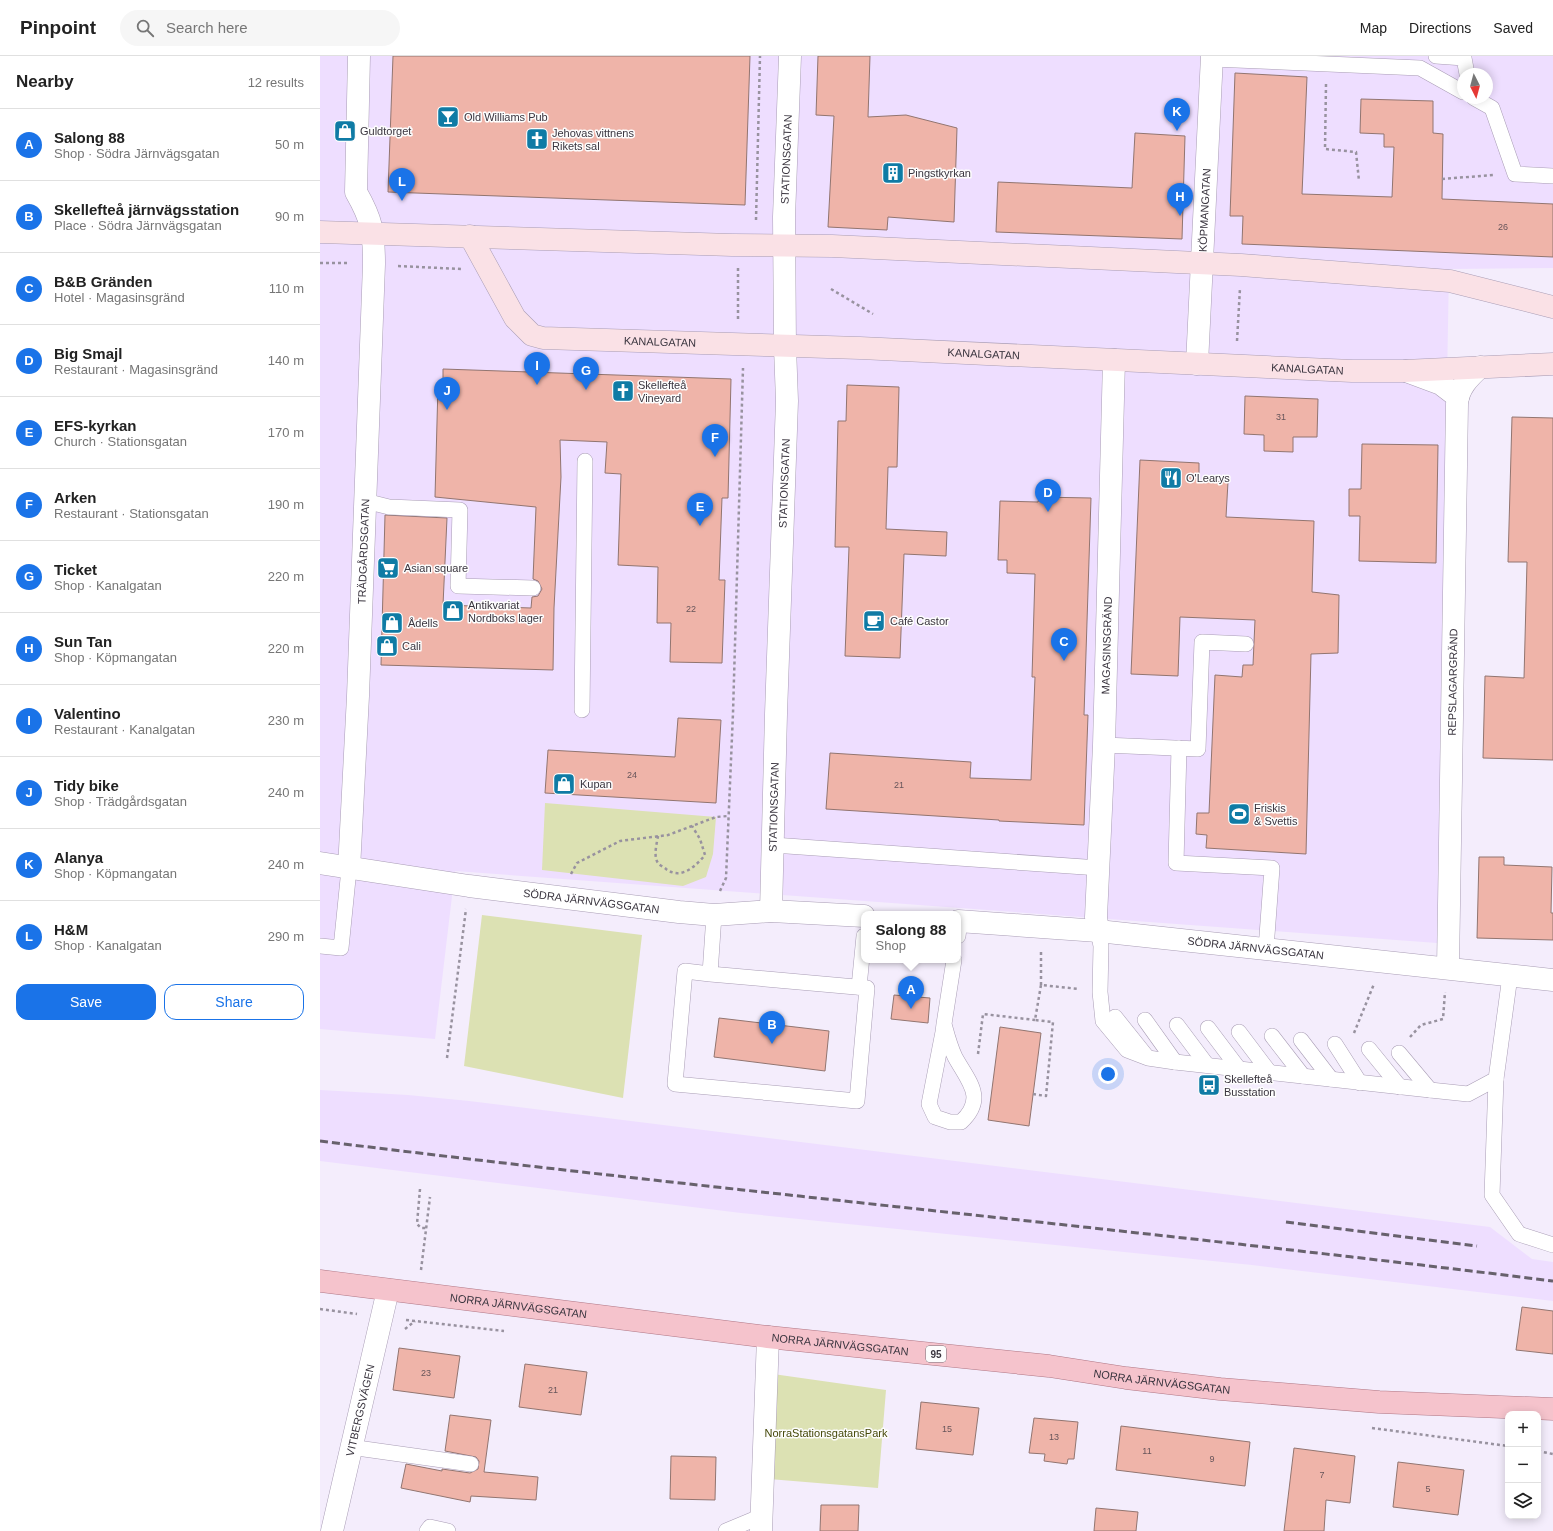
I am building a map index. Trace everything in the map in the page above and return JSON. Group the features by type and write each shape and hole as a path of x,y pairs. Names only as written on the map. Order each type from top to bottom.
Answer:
{"main road":[{"path":"320,232 739,246 840,246 1241,265 1450,281 1553,307"},
{"name":"KANALGATAN","path":"470,236 515,318 532,335 543,338 738,344 1236,366 1404,371 1553,364"},
{"name":"NORRA JÄRNVÄGSGATAN","path":"320,1281 768,1337 1049,1366 1126,1378 1227,1389 1379,1402 1553,1409"}],"street":[{"path":"359,56 356,192 365,208 374,234"},
{"name":"STATIONSGATAN","path":"771,911 787,401 784,246 790,56"},
{"name":"KÖPMANGATAN","path":"1197,364 1212,58"},
{"name":"TRÄDGÅRDSGATAN","path":"349,869 365,501 374,234"},
{"name":"MAGASINSGRÄND","path":"1098,931 1096,917 1104,744 1114,360"},
{"name":"REPSLAGARGRÄND","path":"1448,968 1458,397 1463,385 1480,367"},
{"path":"1404,371 1441,384 1458,397"},
{"name":"SÖDRA JÄRNVÄGSGATAN","path":"320,863 349,869 469,886 679,912 714,915 771,911 861,916"},
{"name":"SÖDRA JÄRNVÄGSGATAN","path":"961,926 1040,927 1098,931 1553,980"},
{"name":"VITBERGSVÄGEN","path":"332,1531 350,1447 388,1290"},
{"path":"762,1523 768,1337"}],"lane":[{"path":"1436,56 1464,58 1466,68"},
{"path":"1212,58 1420,68 1457,89"},
{"path":"1485,104 1492,108 1515,174 1553,176"},
{"path":"582,710 585,462"},
{"path":"365,501 389,507 460,510 458,586 533,588"},
{"path":"1104,744 1198,749 1202,642 1246,644"},
{"path":"1179,748 1176,863 1272,868 1266,949"},
{"path":"773,846 1099,868"},
{"path":"320,946 341,948 349,869"},
{"path":"710,974 714,915"},
{"path":"1098,931 1101,946 1100,992 1103,1021 1127,1050 1148,1058 1270,1073 1468,1094 1496,1079"},
{"path":"859,987 861,963"},
{"path":"944,1024 954,1055 974,1088 975,1098 971,1113 961,1122 950,1122 935,1117 929,1104 954,963"},
{"path":"685,971 710,974 868,988 857,1101 675,1084 685,971"},
{"path":"1510,976 1496,1079 1492,1195 1519,1234 1553,1245"},
{"path":"1116,1017 1148,1058"},
{"path":"1145,1020 1175,1062"},
{"path":"1177,1025 1207,1065"},
{"path":"1208,1028 1239,1069"},
{"path":"1239,1032 1270,1073"},
{"path":"1272,1036 1303,1076"},
{"path":"1301,1040 1331,1079"},
{"path":"1334,1044 1360,1083"},
{"path":"1403,1047 1430,1090"},
{"path":"1369,1049 1400,1087"},
{"path":"350,1447 471,1464"},
{"path":"726,1531 762,1523"},
{"path":"427,1531 430,1527 448,1531"}],"path":[{"path":"714,915 720,890 726,878 733,713 744,364 738,344 739,246 756,221 760,56"},
{"path":"1327,64 1325,149 1356,152 1359,181"},
{"path":"1442,179 1515,174"},
{"path":"1236,366 1241,265"},
{"path":"830,289 873,314"},
{"path":"568,879 577,864 620,841 668,835 716,817 728,816"},
{"path":"658,836 655,854 658,863 669,871 684,873 695,867 705,855 700,839 692,826"},
{"path":"447,1058 469,886"},
{"path":"1035,1020 1041,986 1040,927"},
{"path":"1354,1034 1384,961"},
{"path":"1403,1047 1421,1025 1442,1018 1448,968"},
{"path":"1041,986 1100,992"},
{"path":"974,1088 983,1014 1053,1022 1046,1096 1033,1094"},
{"path":"1348,1033 1360,1034"},
{"path":"420,1189 417,1224 421,1228 426,1228"},
{"path":"427,1215 430,1197"},
{"path":"1541,1452 1553,1454"}],"shaded area":[{"path":"320,56 1553,56 1553,268 1449,269 1437,943 455,871 435,1039 320,1029"},
{"path":"320,1090 408,1095 469,1101 1490,1227 1532,1259 1553,1262 1553,1301 1252,1265 741,1213 320,1161"}],"green space":[{"path":"545,803 716,817 713,854 706,877 683,886 542,870"},
{"path":"482,915 642,935 623,1098 464,1066"},
{"name":"NorraStationsgatansPark","path":"773,1374 886,1390 878,1488 769,1479"}],"building":[{"path":"393,56 750,56 745,205 388,192"},
{"name":"Pingstkyrkan","path":"818,56 870,56 868,117 906,115 957,128 954,222 888,217 887,230 828,227 834,116 816,115"},
{"path":"1235,73 1307,77 1302,194 1392,197 1394,147 1384,147 1384,134 1360,133 1361,99 1433,101 1433,133 1443,134 1442,199 1553,204 1553,257 1242,244 1243,216 1230,216"},
{"path":"1135,133 1185,136 1182,239 996,232 998,182 1132,188"},
{"path":"443,369 731,379 728,498 722,498 719,580 725,580 722,663 670,662 671,623 657,623 658,567 618,565 621,474 605,473 607,442 560,440 561,477 554,608 553,670 381,665 385,515 447,518 443,605 531,608 532,597 538,596 542,589 538,581 533,579 536,507 435,497 438,385 443,385"},
{"path":"847,385 899,387 897,467 888,467 886,529 947,532 946,556 904,554 900,658 845,656 849,547 835,547 838,421 846,421"},
{"path":"1245,396 1318,399 1317,437 1293,437 1293,452 1264,451 1264,435 1244,434"},
{"path":"1512,417 1553,418 1553,760 1483,758 1485,676 1524,678 1527,562 1508,562"},
{"path":"1362,444 1438,445 1436,563 1359,561 1360,516 1349,516 1349,489 1361,489"},
{"path":"1140,460 1199,463 1199,481 1228,482 1226,517 1314,521 1312,592 1339,595 1338,653 1311,654 1306,854 1206,848 1207,835 1196,834 1197,813 1209,813 1215,675 1242,677 1243,665 1253,665 1255,620 1180,617 1178,676 1131,674"},
{"path":"1039,497 1091,498 1084,715 1088,715 1084,825 999,821 826,809 830,753 971,762 970,778 1031,780 1035,677 1032,677 1035,574 1007,573 1007,560 998,560 1000,501 1038,502"},
{"path":"678,718 721,720 716,803 545,793 548,750 675,757"},
{"path":"1479,857 1504,857 1504,865 1552,867 1551,913 1553,913 1553,940 1477,938"},
{"path":"894,995 930,998 928,1023 891,1019"},
{"path":"719,1018 829,1031 825,1071 714,1057"},
{"path":"1000,1027 1041,1033 1029,1126 988,1120"},
{"path":"1522,1307 1553,1311 1553,1354 1516,1350"},
{"path":"399,1348 460,1356 454,1398 393,1390"},
{"path":"525,1364 587,1372 581,1415 519,1407"},
{"path":"921,1402 979,1408 973,1455 916,1449"},
{"path":"450,1415 491,1420 484,1472 538,1477 536,1500 471,1496 470,1502 401,1488 406,1464 442,1471 442,1469 470,1473 478,1469 479,1461 476,1457 445,1451"},
{"path":"1034,1418 1078,1422 1074,1459 1068,1459 1067,1464 1044,1461 1045,1454 1029,1453"},
{"path":"1121,1426 1250,1442 1245,1486 1116,1470"},
{"path":"1294,1448 1355,1456 1350,1503 1326,1500 1324,1531 1284,1531"},
{"path":"671,1456 716,1457 715,1500 670,1499"},
{"path":"1398,1462 1464,1470 1458,1515 1393,1507"},
{"path":"821,1505 859,1505 858,1531 820,1531"},
{"path":"1096,1508 1138,1512 1136,1531 1094,1531"}],"railway":[{"path":"320,1141 474,1160 1399,1262 1553,1281"},
{"path":"1286,1222 1477,1246"}],"place":[{"name":"Old Williams Pub","path":"448,117"},
{"name":"Guldtorget","path":"345,131"},
{"name":"Alanya","path":"1177,131"},
{"name":"Jehovas vittnens Rikets sal","path":"537,139"},
{"name":"Pingstkyrkan","path":"893,173"},
{"name":"H&M","path":"402,201"},
{"name":"Sun Tan","path":"1180,216"},
{"name":"Valentino","path":"537,385"},
{"name":"Ticket","path":"586,390"},
{"name":"Skellefteå Vineyard","path":"623,391"},
{"name":"Tidy bike","path":"447,410"},
{"name":"Arken","path":"715,457"},
{"name":"O'Learys","path":"1171,478"},
{"name":"Big Smajl","path":"1048,512"},
{"name":"EFS-kyrkan","path":"700,526"},
{"name":"Asian square","path":"388,568"},
{"name":"Antikvariat Nordboks lager","path":"453,611"},
{"name":"Café Castor","path":"874,621"},
{"name":"Ådells","path":"392,623"},
{"name":"Cali","path":"387,646"},
{"name":"B&B Gränden","path":"1064,661"},
{"name":"Kupan","path":"564,784"},
{"name":"Friskis & Svettis","path":"1239,814"},
{"name":"Salong 88","path":"911,1009"},
{"name":"Skellefteå järnvägsstation","path":"772,1044"},
{"name":"Skellefteå Busstation","path":"1209,1085"}]}
